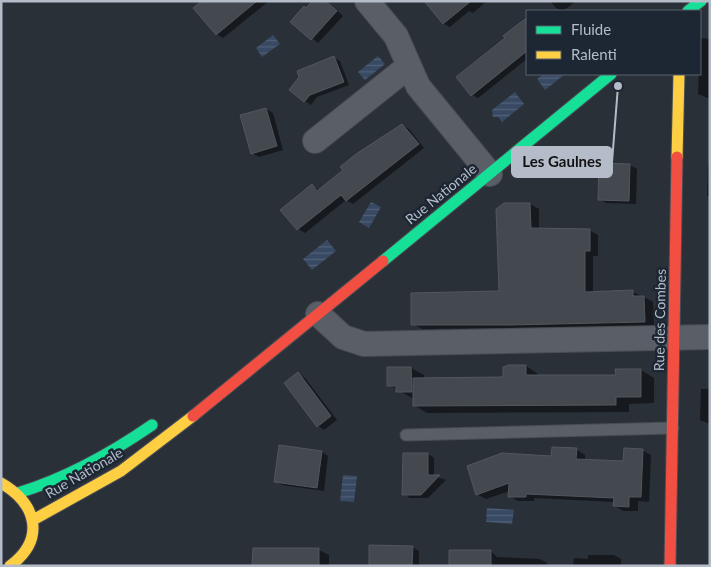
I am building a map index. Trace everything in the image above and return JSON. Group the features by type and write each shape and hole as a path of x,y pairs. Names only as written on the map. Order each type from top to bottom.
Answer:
{"main road":[{"path":"689,10 701,1"},
{"name":"Rue Nationale","path":"33,520 122,471 290,337 610,75"},
{"name":"Rue des Combes","path":"670,566 678,75"},
{"name":"Rue Nationale","path":"200,395 290,337"},
{"name":"Rue Nationale","path":"18,492 53,482 111,454 160,421"},
{"path":"1,483 18,492 25,500 33,520 30,544 23,555 10,566"}],"street":[{"path":"367,1 396,36 418,86 490,174"},
{"path":"315,141 409,66"},
{"path":"318,314 343,337 364,344 710,338"}],"lane":[{"path":"406,435 673,428"}],"water":[{"path":"273,35 280,44 262,57 256,48"},
{"path":"378,56 385,64 365,80 358,72"},
{"path":"543,75 564,75 545,90 537,79"},
{"path":"515,92 524,104 502,122 498,117 493,117 492,110"},
{"path":"371,202 381,207 369,228 359,222"},
{"path":"327,240 336,251 312,270 303,259"},
{"path":"343,475 357,476 354,502 340,501"},
{"path":"487,508 514,510 512,524 486,522"}],"building":[{"path":"202,1 257,1 216,35 193,8"},
{"path":"312,1 326,1 337,11 311,40 290,22 304,6 306,8"},
{"path":"424,1 471,1 443,24"},
{"path":"526,18 526,52 471,96 456,77 505,38 503,36"},
{"path":"334,56 344,82 310,95 304,102 289,90 299,77 297,71"},
{"path":"266,108 277,146 251,154 240,115"},
{"path":"402,124 419,144 346,201 341,195 297,230 280,210 312,184 317,191 343,170 340,167 356,154"},
{"path":"599,163 630,164 629,201 598,200"},
{"path":"504,203 530,203 531,228 590,229 590,251 585,251 585,292 633,290 633,296 644,296 645,322 411,325 411,293 499,291 496,209"},
{"path":"526,365 526,375 616,375 615,369 641,369 641,397 616,397 616,405 413,406 413,378 503,377 503,367"},
{"path":"387,367 411,367 412,392 396,392 396,386 387,386"},
{"path":"298,372 331,416 317,427 284,383"},
{"path":"279,445 322,451 317,488 274,482"},
{"path":"552,447 577,448 576,459 623,461 624,448 643,449 641,497 629,497 629,507 613,506 614,498 526,494 526,497 508,497 509,483 476,495 467,466 502,453 551,456"},
{"path":"403,453 428,453 428,475 440,475 421,495 402,495"},
{"path":"369,545 413,546 412,566 369,566"},
{"path":"253,548 319,548 319,566 252,566"},
{"path":"449,550 491,550 491,566 449,566"}],"traffic: fast":[{"path":"689,10 701,1"},
{"path":"383,261 610,75"},
{"path":"18,493 71,473 120,446 152,425"}],"traffic: slow":[{"path":"677,157 679,75"},
{"path":"33,520 121,471 193,416"},
{"path":"1,483 23,501 29,511 32,522 29,545 10,566"}],"traffic: jam":[{"path":"670,566 677,157"},
{"path":"193,416 383,261"}],"place":[{"name":"Les Gaulnes","path":"618,86"}]}
